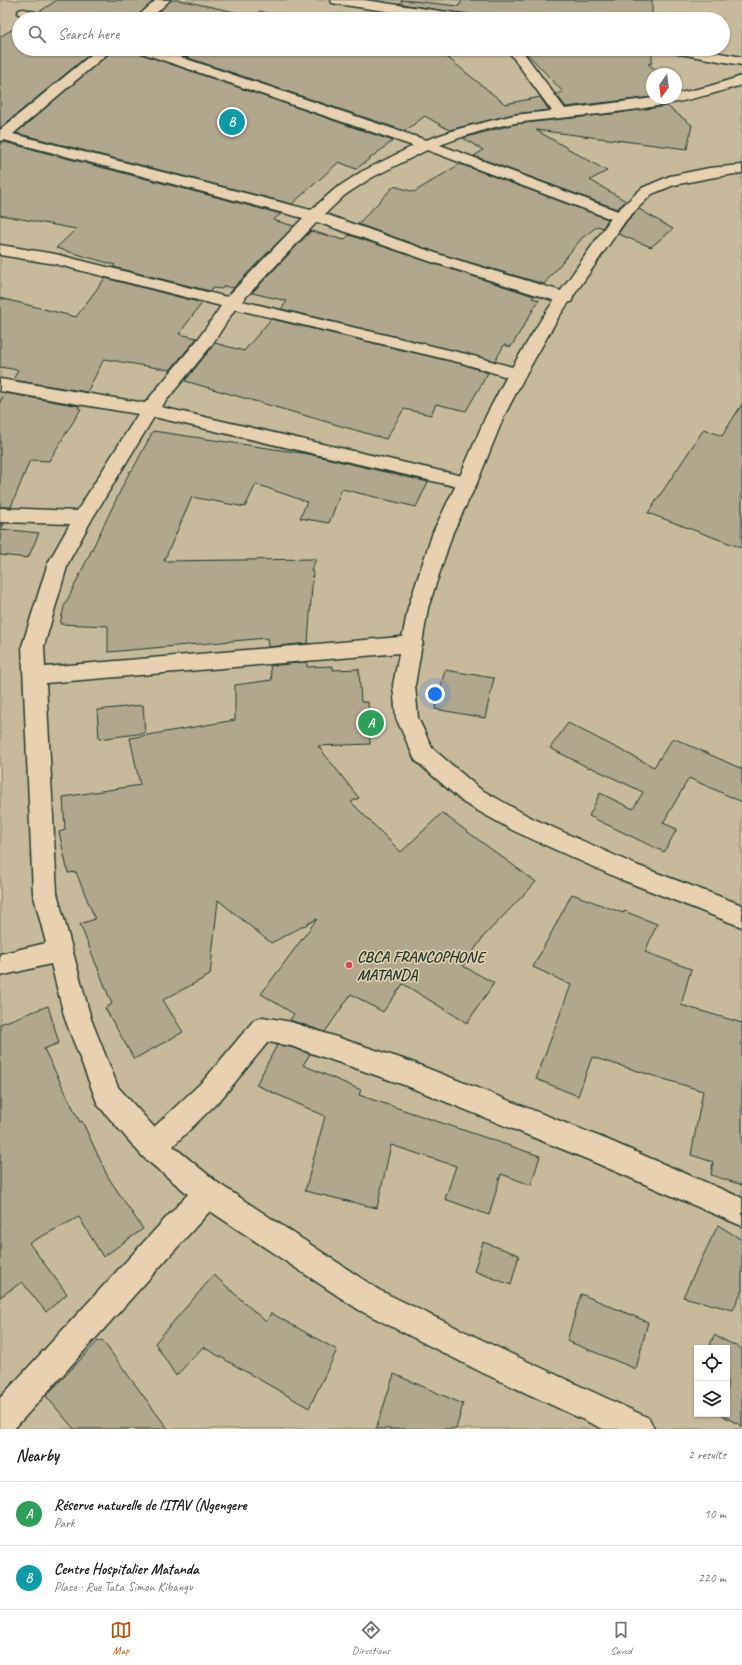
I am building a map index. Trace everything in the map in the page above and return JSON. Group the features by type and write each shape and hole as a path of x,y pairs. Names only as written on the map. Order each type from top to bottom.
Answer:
{"street":[{"path":"150,12 164,0"},
{"path":"337,0 455,12"},
{"path":"0,136 97,56"},
{"path":"165,56 426,145 620,217"},
{"path":"519,56 561,113"},
{"path":"714,56 742,61"},
{"path":"638,1429 492,1361 369,1300 208,1194 153,1147 108,1096 78,1019 45,892 33,646 58,563 83,518 150,410 205,342 231,303 314,216 340,192 366,175 426,145 463,132 514,119 624,107 662,101 714,89 742,80"},
{"path":"0,136 314,216 435,258 565,298"},
{"path":"742,170 709,173 670,181 647,191 620,217 550,318 495,416 467,483 443,532 418,608 404,685 407,718 423,754 472,796 522,824 628,872 742,916"},
{"path":"0,250 55,259 231,303 466,358 518,374"},
{"path":"0,385 150,410 467,483"},
{"path":"0,515 83,518"},
{"path":"35,676 412,644"},
{"path":"0,965 60,951"},
{"path":"153,1147 212,1089 263,1029 291,1034 409,1074 598,1150 742,1212"},
{"path":"0,1421 208,1194"}],"shaded area":[{"path":"0,0 742,0 742,1429 0,1429"}],"building":[{"path":"57,0 154,0 141,12 39,12"},
{"path":"171,0 179,0 235,12 159,12"},
{"path":"402,0 459,6 462,0 652,0 652,12 453,12 400,4"},
{"path":"12,29 12,56 87,56 0,128 0,37"},
{"path":"106,56 148,56 393,141 356,169 339,162 292,204 16,133"},
{"path":"183,56 446,56 505,104 540,97 549,110 514,114 449,130 425,116 405,131"},
{"path":"530,56 652,56 652,63 648,64 654,68 646,68 646,98 566,107 556,94 563,92"},
{"path":"667,106 692,125 687,149 536,130 607,171 590,180 626,201 617,209 474,156 483,150 463,138 515,124 611,114"},
{"path":"0,142 281,214 273,220 294,226 233,288 224,286 222,289 213,288 210,291 113,267 115,265 56,248 76,229 0,215"},
{"path":"460,164 608,219 603,228 598,226 582,238 544,284 441,254 358,224 394,186 414,192"},
{"path":"639,209 673,229 651,247 618,234 627,221"},
{"path":"311,231 344,240 349,235 534,296 532,298 539,300 511,347 504,345 495,361 281,309 287,301 252,293"},
{"path":"105,278 202,303 179,334 197,338 170,370 104,359 87,392 13,380 18,370 0,367 0,298 76,317"},
{"path":"271,319 462,364 488,373 466,411 436,404 431,415 404,409 386,439 185,381 215,343 244,351"},
{"path":"5,393 79,406 78,408 81,409 49,461 30,460 11,507 0,507 0,402"},
{"path":"742,404 742,548 648,513 704,429 722,436"},
{"path":"153,431 308,454 428,482 416,507 342,489 329,523 300,518 307,502 256,484 245,507 192,497 164,561 316,559 311,571 313,571 308,643 268,647 267,638 108,652 108,626 60,624 64,607 130,471 132,471"},
{"path":"0,524 4,524 1,529 39,533 28,558 0,555"},
{"path":"307,662 307,667 333,666 333,670 359,669 361,702 368,702 370,744 318,746 359,798 351,802 401,852 442,813 536,882 484,936 463,966 494,983 467,1023 403,984 383,1012 351,994 325,1032 290,1020 294,1014 261,994 317,919 271,943 218,900 210,975 163,1000 183,1032 134,1059 105,1008 112,1004 80,924 95,919 76,872 68,873 59,832 65,830 63,797 140,785 130,738 235,720 235,685 272,680 270,666"},
{"path":"445,670 494,678 485,718 435,709"},
{"path":"143,705 145,733 99,739 97,710"},
{"path":"568,723 654,767 673,738 742,769 742,802 689,778 663,823 677,829 664,852 589,816 600,793 633,809 643,792 590,767 589,768 550,748"},
{"path":"572,894 623,913 624,911 657,924 645,952 691,969 681,1005 742,1023 742,1185 711,1175 713,1162 691,1155 703,1091 592,1057 578,1096 536,1079 571,985 533,967"},
{"path":"48,1006 59,1043 44,1049 80,1122 82,1121 108,1177 143,1229 103,1257 79,1217 29,1243 67,1294 46,1312 22,1282 0,1297 0,1024"},
{"path":"277,1045 291,1047 310,1054 303,1065 361,1090 359,1095 540,1156 531,1185 501,1174 489,1215 445,1199 456,1166 391,1145 377,1208 305,1191 325,1116 256,1085"},
{"path":"718,1225 742,1240 742,1290 733,1310 683,1297"},
{"path":"483,1242 519,1255 511,1285 474,1271"},
{"path":"214,1275 266,1322 271,1313 337,1350 309,1408 203,1347 176,1376 155,1343"},
{"path":"581,1294 648,1322 636,1369 567,1341"},
{"path":"714,1335 742,1349 742,1426 725,1417 730,1417 730,1345 710,1345"},
{"path":"102,1340 168,1429 74,1429 46,1396 98,1341 99,1342"},
{"path":"394,1374 463,1404 456,1429 376,1429"}],"place":[{"name":"Centre Hospitalier Matanda","path":"232,122"},
{"name":"Réserve naturelle de l'ITAV (Ngengere","path":"371,723"},
{"name":"CBCA FRANCOPHONE MATANDA","path":"349,965"}]}
